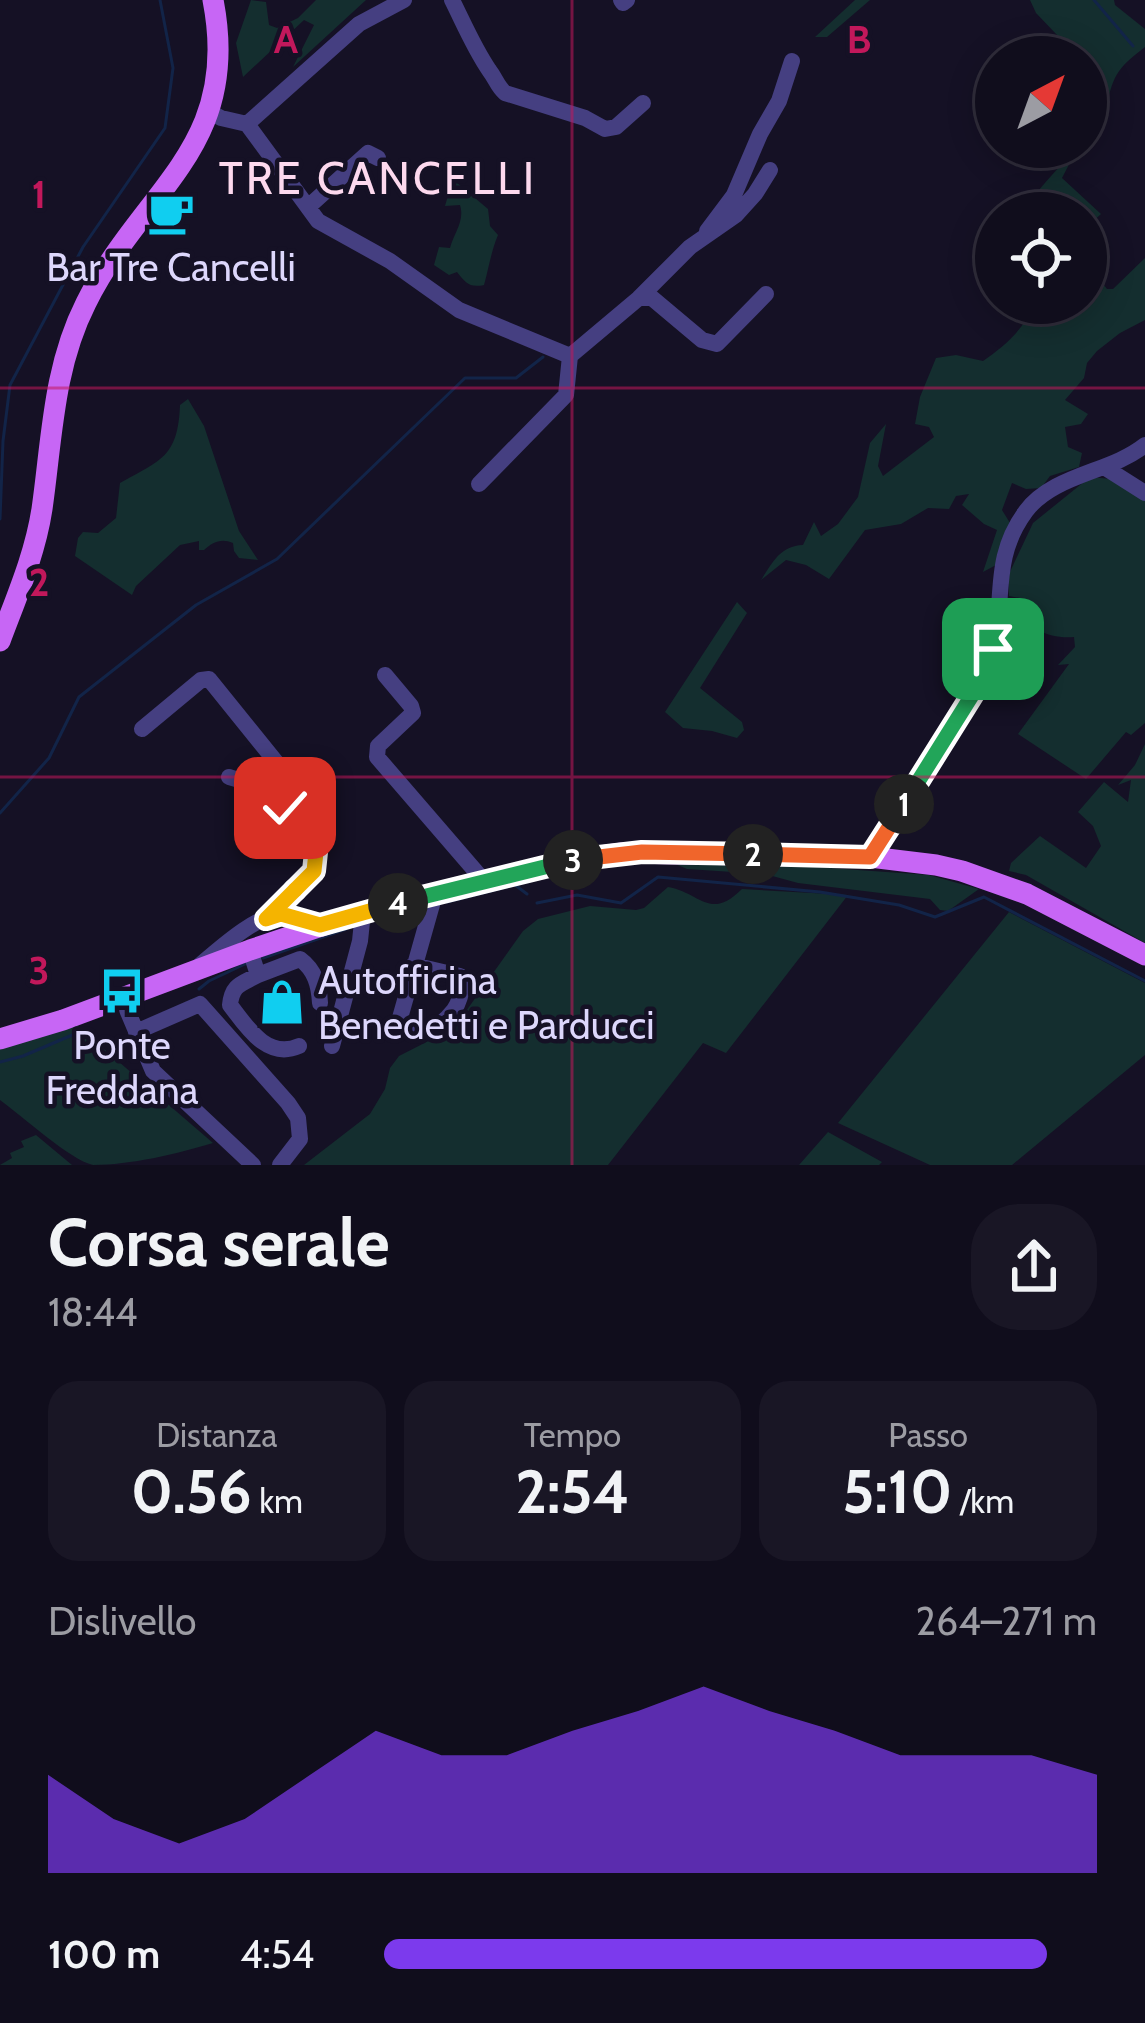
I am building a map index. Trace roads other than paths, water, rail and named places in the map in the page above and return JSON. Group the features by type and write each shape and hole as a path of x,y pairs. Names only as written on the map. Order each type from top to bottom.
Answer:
{"main road":[{"path":"0,641 37,534 56,398 78,321 100,279 194,146 210,112 220,59 213,0"},
{"path":"0,1039 363,912 565,861 622,853 870,857 936,865 999,883 1145,955"}],"street":[{"path":"247,124 359,24 404,0"},
{"path":"452,0 478,56 505,93 605,129 616,127 643,103"},
{"path":"704,237 734,195 779,101 792,61"},
{"path":"210,112 247,124 318,221 334,232 390,261 459,310 570,356"},
{"path":"308,207 368,154 378,158"},
{"path":"479,484 566,395 570,356 690,247 736,215 770,170"},
{"path":"639,298 652,298 702,340 717,344 766,293"},
{"path":"1110,465 1145,431"},
{"path":"870,857 981,681 994,644 1001,566 1010,539 1029,508 1054,489 1127,460 1145,445"},
{"path":"1110,465 1145,493"},
{"path":"385,675 413,712 378,746 377,757 484,881"},
{"path":"142,729 208,679 293,783 298,796 292,816"},
{"path":"229,777 261,788 292,816 316,852 314,871 266,919"},
{"path":"413,965 460,976 463,981 454,1009 423,1034 407,1032 400,1018 413,965 435,894"},
{"path":"332,1046 360,941 363,912"},
{"path":"193,970 266,919 281,914 320,925"},
{"path":"250,950 258,974"},
{"path":"298,1046 287,1051 272,1049 253,1035 230,1004 231,992 258,974 300,959 311,968 320,1003"},
{"path":"122,998 154,1072 253,1165"},
{"path":"136,1032 200,1004 298,1118 300,1139 280,1165"}],"waterway":[{"path":"0,519 10,385 83,247 165,128 173,68 160,0"},
{"path":"1094,0 1133,46"},
{"path":"0,813 49,758 79,697 196,605 277,559 465,378 516,378 543,357"},
{"path":"537,903 577,895 621,903 658,877 820,892 899,905 935,917 984,897 1145,981"},
{"path":"447,902 515,885 527,894"},
{"path":"263,958 346,929"},
{"path":"199,989 245,964"},
{"path":"0,1062 77,1033"}],"place":[{"name":"Bar Tre Cancelli","path":"171,213"},
{"name":"Ponte Freddana","path":"122,991"},
{"name":"Autofficina Benedetti e Parducci","path":"282,1002"}],"district":[{"name":"TRE CANCELLI","path":"378,178"}]}
